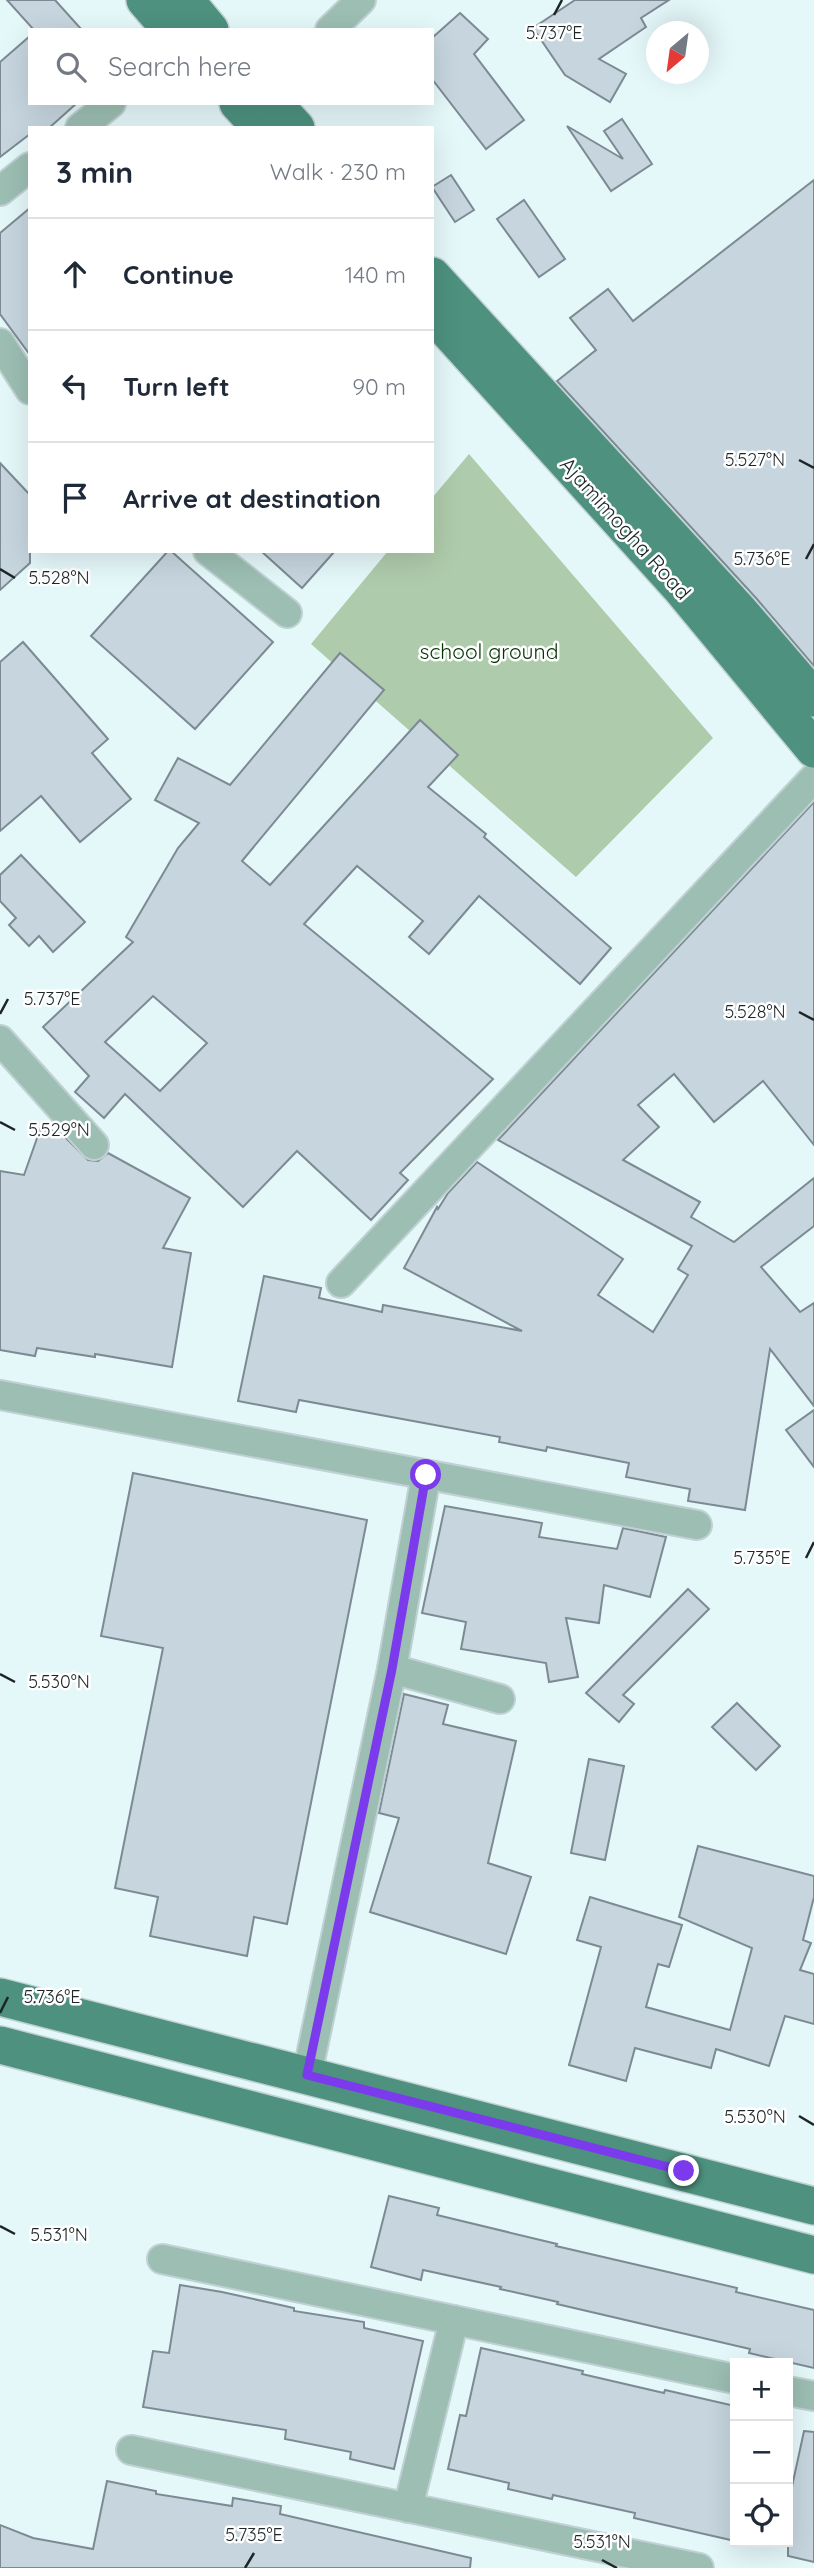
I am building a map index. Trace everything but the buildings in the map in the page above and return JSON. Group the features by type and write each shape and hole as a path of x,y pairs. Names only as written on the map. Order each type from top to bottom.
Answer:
{"main road":[{"path":"145,0 169,28"},
{"path":"185,0 208,28"},
{"path":"241,105 259,126"},
{"path":"275,105 294,126"},
{"name":"Ajamimogha Road","path":"434,278 731,602 814,698"},
{"name":"Ajamimogha Road","path":"434,315 680,587 814,749"},
{"path":"0,1997 814,2206"},
{"path":"0,2045 814,2255"}],"street":[{"path":"332,28 361,0"},
{"path":"82,126 109,105"},
{"path":"0,191 28,169"},
{"path":"0,343 28,387"},
{"path":"211,553 287,614"},
{"path":"341,1283 814,778"},
{"path":"0,1040 94,1145"},
{"path":"0,1395 697,1525"},
{"path":"307,2075 392,1669 426,1475"},
{"path":"392,1669 500,1699"},
{"path":"162,2259 730,2378"},
{"path":"408,2508 454,2320"},
{"path":"793,2391 814,2396"},
{"path":"131,2450 699,2568"}],"green space":[{"name":"school ground","path":"469,454 713,738 576,877 311,644 386,553 434,553 434,496"}],"route":[{"path":"426,1475 392,1669 307,2075 684,2171"}]}
